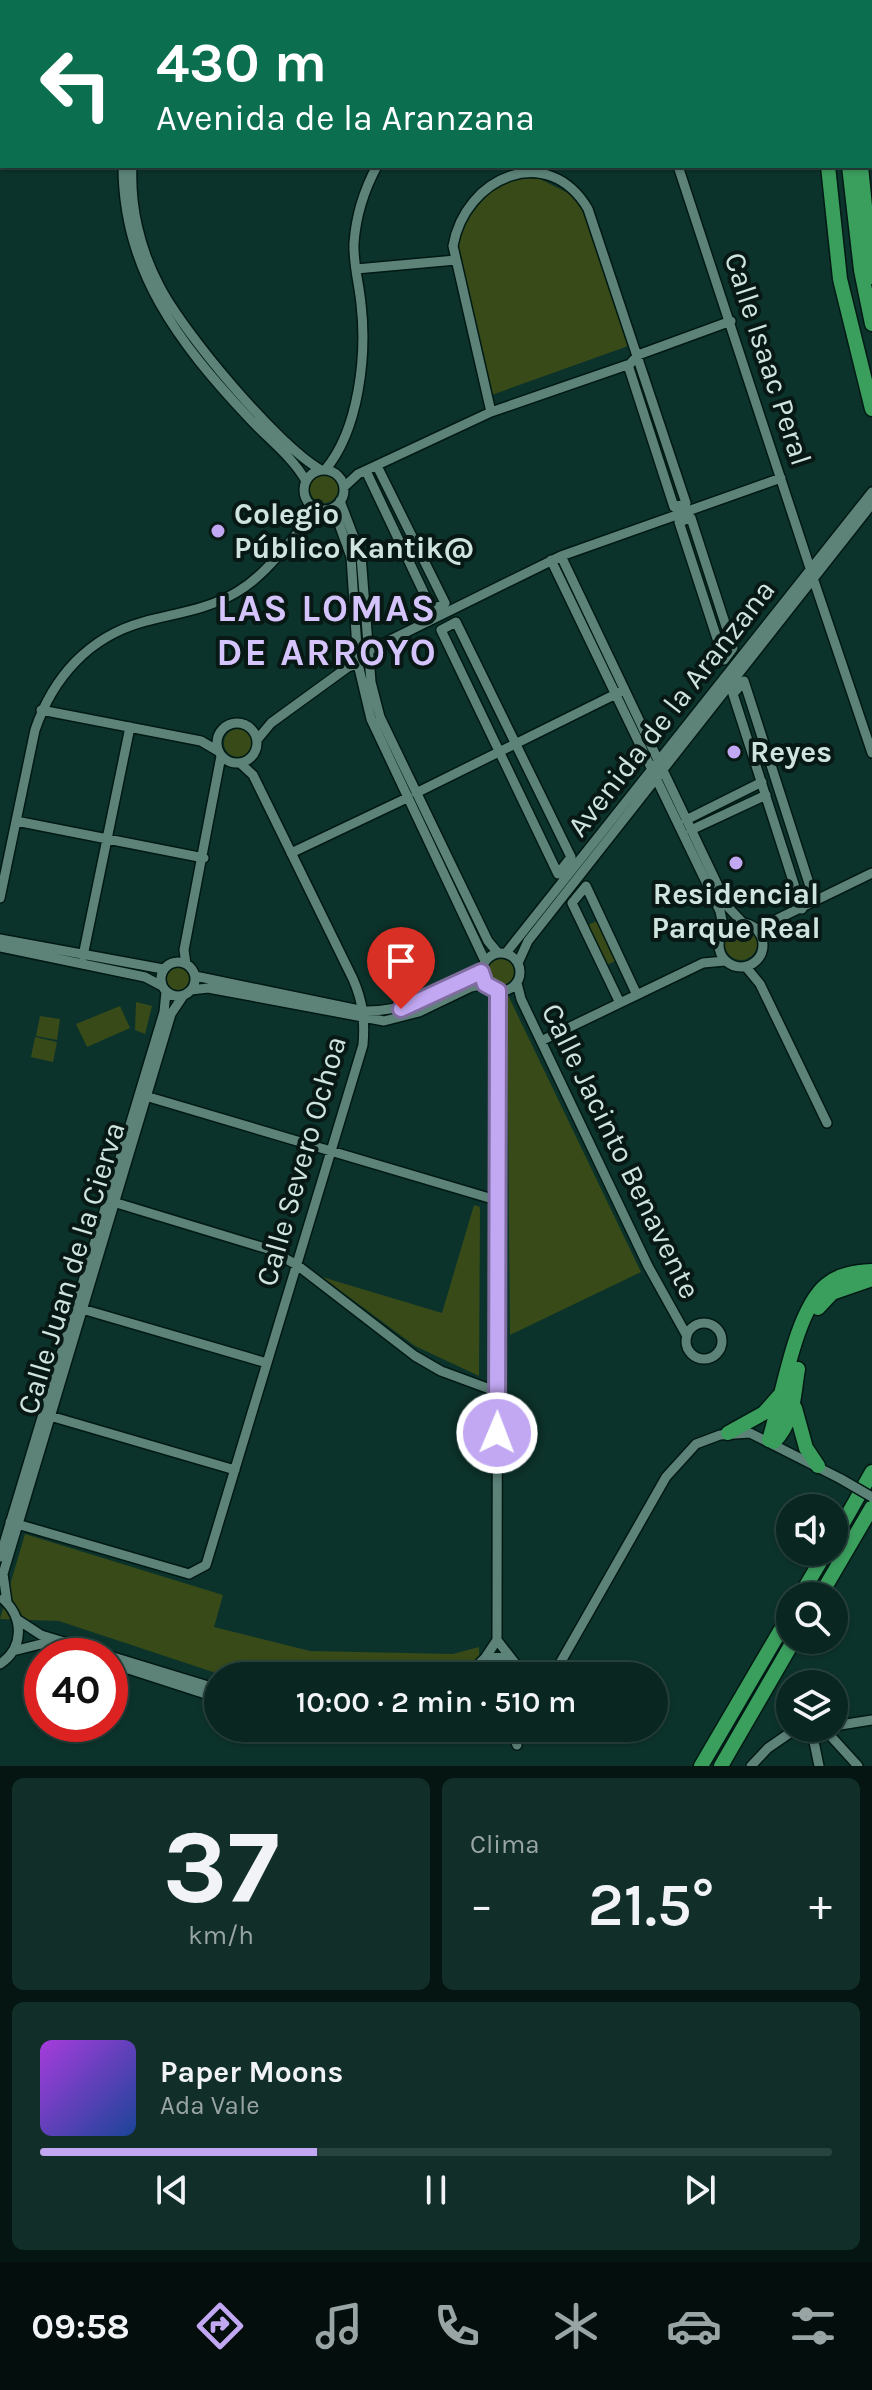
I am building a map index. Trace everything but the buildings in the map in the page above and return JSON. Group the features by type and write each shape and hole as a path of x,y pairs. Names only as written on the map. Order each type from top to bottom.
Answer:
{"highway":[{"path":"822,168 852,338 872,409"},
{"path":"828,168 833,224"},
{"path":"849,168 861,270 872,324"},
{"path":"861,168 872,277"},
{"path":"772,1441 810,1304 826,1285 849,1273 872,1271"},
{"path":"772,1441 786,1428 795,1408 800,1360 816,1311 832,1293 872,1279"},
{"path":"728,1433 764,1413 786,1385"},
{"path":"795,1408 806,1448 818,1466"},
{"path":"848,1514 872,1472"},
{"path":"830,1582 872,1507"},
{"path":"831,1582 872,1520"},
{"path":"701,1766 776,1638"},
{"path":"721,1766 786,1654"}],"street":[{"path":"123,168 130,235 155,299 232,400 306,481"},
{"path":"132,168 139,235 165,296 257,413 303,460 340,479 377,466 491,412 628,365 638,355 731,321"},
{"path":"305,523 309,504 304,494 306,481 335,457 355,398 362,347 356,223 376,168"},
{"name":"Calle Isaac Peral","path":"679,168 872,753"},
{"path":"491,412 453,246 456,229 468,203 504,178 527,173 564,184 582,200 592,219 686,503 674,507 628,365"},
{"path":"356,269 456,260"},
{"path":"182,962 195,976 364,1015 401,1009 481,972 485,961 411,796 380,717 368,651 361,556 340,501 340,479 335,457"},
{"path":"377,466 445,603 442,610"},
{"path":"362,472 432,610 442,610"},
{"path":"368,651 442,610 556,558 781,478"},
{"name":"Avenida de la Aranzana","path":"502,953 658,769 866,508 872,492"},
{"path":"0,898 41,710 63,675 94,644 128,627 202,608 237,592 280,558 305,523 340,501"},
{"path":"0,947 145,977 164,989 187,993 208,988 364,1015 403,1017 492,988 514,986 521,972 518,963 488,941 371,719 358,664 351,557 338,521 309,504"},
{"path":"691,518 733,648 724,660 679,522 691,518"},
{"path":"556,558 728,907 743,923 757,929 763,949 757,961 760,984"},
{"path":"442,610 450,625"},
{"path":"569,875 558,874 441,630 456,622 571,857 569,875 579,894"},
{"path":"227,758 253,756 257,740 271,723 358,664"},
{"path":"802,909 733,694 744,681 815,902"},
{"path":"291,853 620,692"},
{"path":"41,710 201,741 219,735 232,724 249,727 271,723"},
{"path":"83,956 130,727"},
{"path":"249,727 257,740"},
{"path":"182,962 219,777 227,758 219,735"},
{"name":"Calle Severo Ochoa","path":"201,741 253,775"},
{"name":"Calle Severo Ochoa","path":"15,1524 189,1574 206,1565 363,1045 364,1015 353,979 253,775 253,756"},
{"path":"658,769 720,911 724,930 718,946 703,963"},
{"path":"686,820 762,782"},
{"path":"691,830 766,795"},
{"path":"16,821 204,858"},
{"path":"757,929 872,873"},
{"name":"Avenida de la Aranzana","path":"518,963 569,875"},
{"path":"620,1003 572,903 586,886 637,995"},
{"path":"762,940 774,922"},
{"path":"724,930 743,923"},
{"path":"0,939 163,969 182,962"},
{"path":"718,946 725,961"},
{"path":"485,961 502,953"},
{"path":"541,1041 703,963 725,961 746,967 760,984 827,1123"},
{"path":"746,967 757,961"},
{"path":"163,969 164,989"},
{"path":"481,972 492,988 496,1003 498,1392 497,1640 481,1662"},
{"path":"187,993 195,976"},
{"name":"Calle Jacinto Benavente","path":"514,986 678,1324 689,1332"},
{"name":"Calle Juan de la Cierva","path":"143,1095 164,1012 164,989"},
{"name":"Calle Juan de la Cierva","path":"3,1599 3,1574 15,1524 143,1095 171,1014 187,993"},
{"path":"143,1095 496,1200"},
{"path":"111,1202 268,1249 297,1265 415,1356 441,1371 498,1392"},
{"path":"80,1308 267,1363"},
{"path":"48,1416 235,1470"},
{"path":"561,1662 677,1462 696,1444 728,1433 750,1433 772,1441 872,1497"},
{"name":"Calle Juan de la Cierva","path":"0,1557 15,1524"},
{"path":"3,1599 18,1620 41,1635 204,1685"},
{"path":"0,1664 13,1651 19,1632 18,1620"},
{"path":"497,1640 515,1662"},
{"path":"13,1651 24,1648"},
{"path":"485,1658 509,1657"},
{"path":"128,1669 204,1693"},
{"path":"850,1721 872,1720"},
{"path":"751,1766 777,1742"},
{"path":"818,1763 820,1742"},
{"path":"835,1742 858,1766"}],"green space":[{"path":"534,176 574,196 582,207 631,345 486,397 463,293 457,243 467,216 484,196 506,183"},
{"path":"324,475 334,479 338,489 334,499 324,503 314,499 310,489 314,479"},
{"path":"238,729 248,733 252,743 248,753 238,757 228,753 224,743 228,733"},
{"path":"599,920 617,960 607,965 588,925"},
{"path":"741,928 752,933 757,944 752,955 741,960 730,955 725,944 730,933"},
{"path":"501,959 510,963 514,972 510,981 501,985 492,981 488,972 492,963"},
{"path":"178,968 186,971 189,979 186,987 178,990 170,987 167,979 170,971"},
{"path":"507,993 641,1272 510,1335"},
{"path":"136,1002 152,1006 145,1034 135,1030"},
{"path":"120,1006 130,1028 87,1047 76,1024"},
{"path":"40,1016 60,1019 57,1040 36,1036"},
{"path":"35,1037 57,1042 53,1062 31,1057"},
{"path":"474,1205 480,1207 479,1376 415,1346 322,1277 442,1313"},
{"path":"25,1534 223,1595 214,1627 310,1651 453,1654 479,1647 480,1662 204,1662 204,1669 128,1644 128,1638 110,1638 59,1621 0,1619"}],"place":[{"name":"Colegio Público Kantik@","path":"218,531"},
{"name":"Reyes","path":"734,752"},
{"name":"Residencial Parque Real","path":"736,863"}],"district":[{"name":"LAS LOMAS DE ARROYO","path":"327,630"}],"route":[{"path":"401,1009 481,972 485,984 498,991 497,1433"}]}
